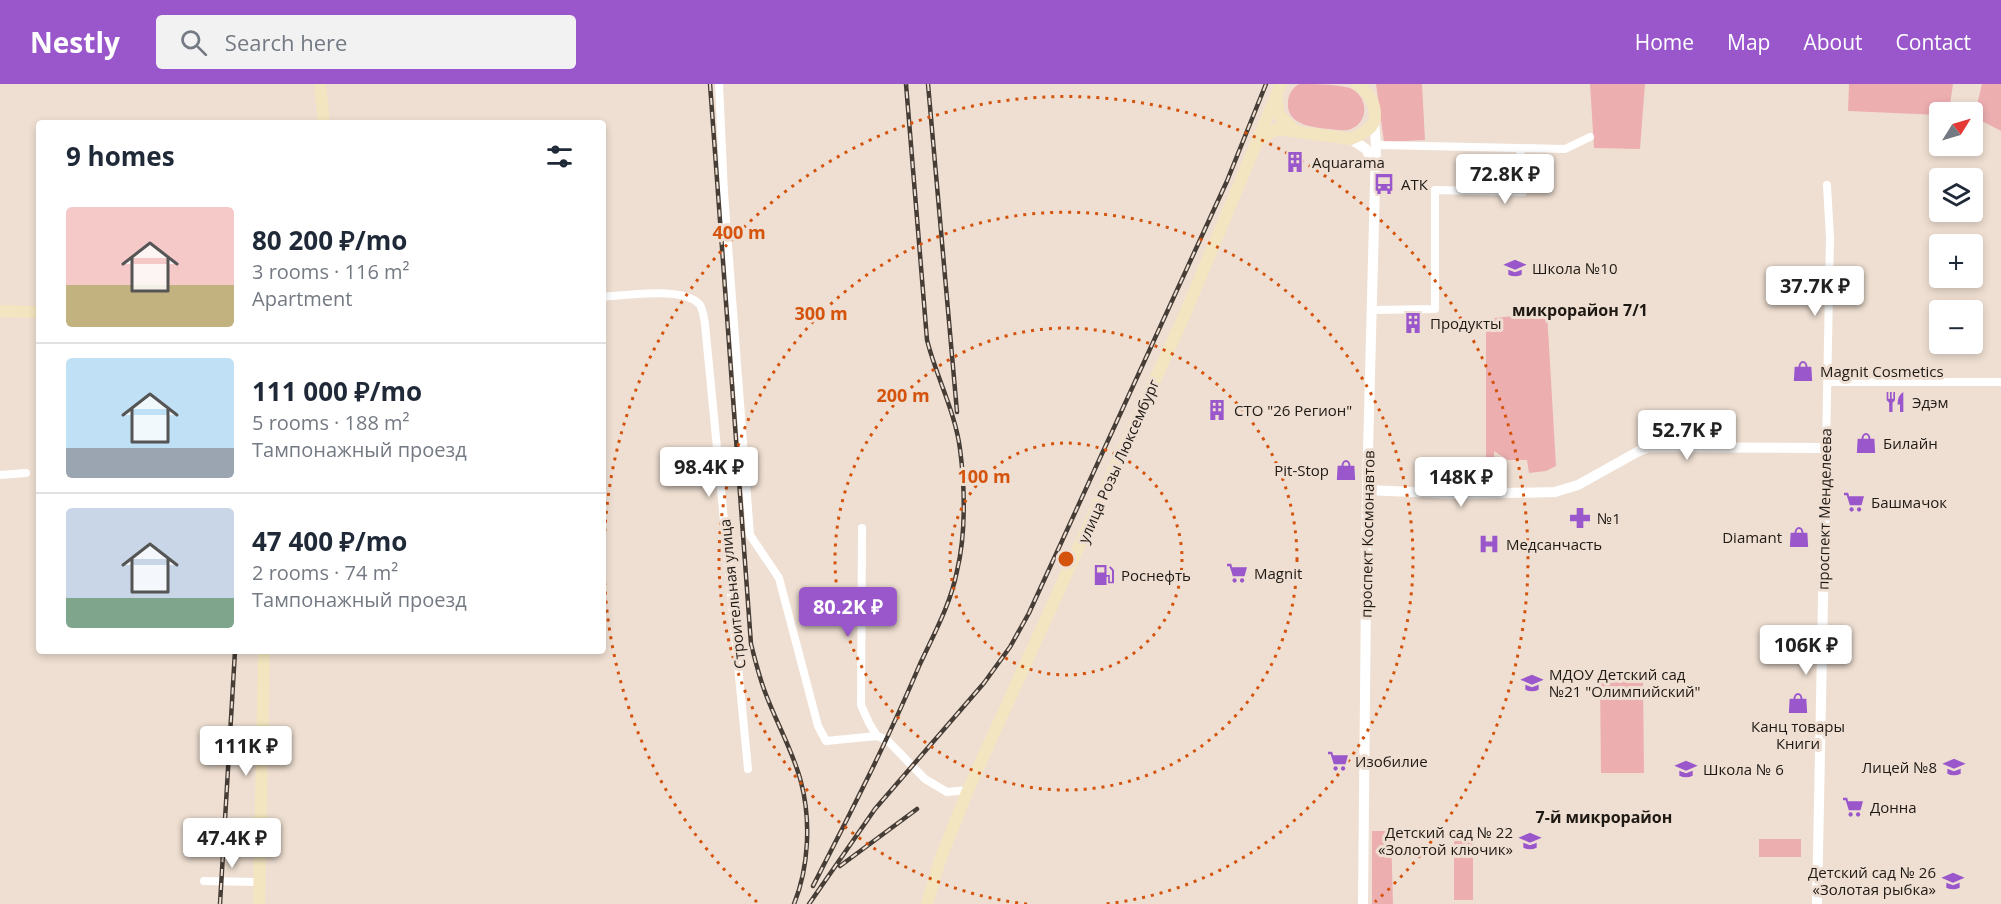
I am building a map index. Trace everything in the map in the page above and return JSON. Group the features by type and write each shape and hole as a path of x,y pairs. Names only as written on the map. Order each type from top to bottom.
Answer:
{"main road":[{"path":"320,84 324,120"},
{"path":"1259,139 1276,129 1351,139 1367,130 1374,121 1372,101 1367,93 1356,84"},
{"path":"1281,87 1278,114 1294,130"},
{"name":"улица Розы Люксембург","path":"927,904 940,860 968,790 1185,314 1281,87"},
{"path":"0,311 36,312"},
{"path":"259,904 264,654"}],"street":[{"path":"719,84 724,205 750,535 779,578 818,726 826,741 877,736 886,740 925,779 947,792 968,790"},
{"name":"проспект Космонавтов","path":"1363,904 1367,490 1376,145 1374,121"},
{"path":"1376,145 1565,149 1590,137"},
{"path":"1351,139 1366,149 1374,165"},
{"path":"1371,310 1435,309 1435,190 1523,192 1520,148"},
{"name":"проспект Менделеева","path":"1817,904 1830,238 1827,185"},
{"name":"Строительная улица","path":"606,297 654,293 688,296 701,306 705,324 748,769"},
{"path":"1827,382 2001,382"},
{"path":"1367,490 1457,494 1539,494 1568,489 1649,447 1826,448"},
{"path":"0,475 26,473"},
{"path":"862,528 861,705 868,723 877,736"},
{"path":"204,881 259,882"}],"shaded area":[{"path":"1299,84 1350,88 1358,93 1362,100 1364,115 1361,121 1348,130 1315,127 1299,122 1289,111 1288,103 1291,92"},
{"path":"1376,84 1422,84 1425,140 1384,142"},
{"path":"1590,84 1645,84 1640,149 1594,148"},
{"path":"1849,84 1953,84 1950,102 1929,102 1929,115 1848,111"},
{"path":"1982,84 2001,84 2001,131 1983,122 1983,102 1978,102"},
{"path":"1547,312 1556,466 1546,471 1529,473 1527,460 1508,460 1494,451 1494,470 1486,470 1486,319"},
{"path":"1600,679 1643,679 1644,773 1601,773"},
{"path":"1372,831 1391,831 1393,904 1372,904"},
{"path":"1759,839 1801,839 1801,857 1759,857"},
{"path":"1454,841 1473,841 1473,900 1454,900"}],"railway":[{"path":"710,84 751,644 765,692 798,770 806,812 807,843 803,875 794,904"},
{"path":"813,886 882,748 942,618 951,595 962,542 964,495 958,435 927,340 906,84"},
{"path":"928,84 957,412"},
{"path":"809,904 875,809 984,683 1010,647 1029,613 1227,181 1266,84"},
{"path":"220,904 235,654"},
{"path":"840,866 917,809"}],"place":[{"name":"Aquarama","path":"1295,162"},
{"name":"АТК","path":"1384,184"},
{"name":"Школа №10","path":"1515,268"},
{"name":"Продукты","path":"1413,323"},
{"name":"Magnit Cosmetics","path":"1803,371"},
{"name":"Эдэм","path":"1895,402"},
{"name":"СТО \"26 Регион\"","path":"1217,410"},
{"name":"Билайн","path":"1866,443"},
{"name":"Pit-Stop","path":"1346,470"},
{"name":"Башмачок","path":"1854,502"},
{"name":"№1","path":"1580,518"},
{"name":"Diamant","path":"1799,537"},
{"name":"Медсанчасть","path":"1489,544"},
{"name":"Magnit","path":"1237,573"},
{"name":"Роснефть","path":"1104,575"},
{"name":"МДОУ Детский сад №21 \"Олимпийский\"","path":"1532,683"},
{"name":"Канц товары Книги","path":"1798,703"},
{"name":"Изобилие","path":"1338,761"},
{"name":"Лицей №8","path":"1954,767"},
{"name":"Школа № 6","path":"1686,769"},
{"name":"Донна","path":"1853,807"},
{"name":"Детский сад № 22 «Золотой ключик»","path":"1530,841"},
{"name":"Детский сад № 26 «Золотая рыбка»","path":"1953,881"}],"district":[{"name":"микрорайон 7/1","path":"1580,310"},
{"name":"7-й микрорайон","path":"1604,817"}]}
